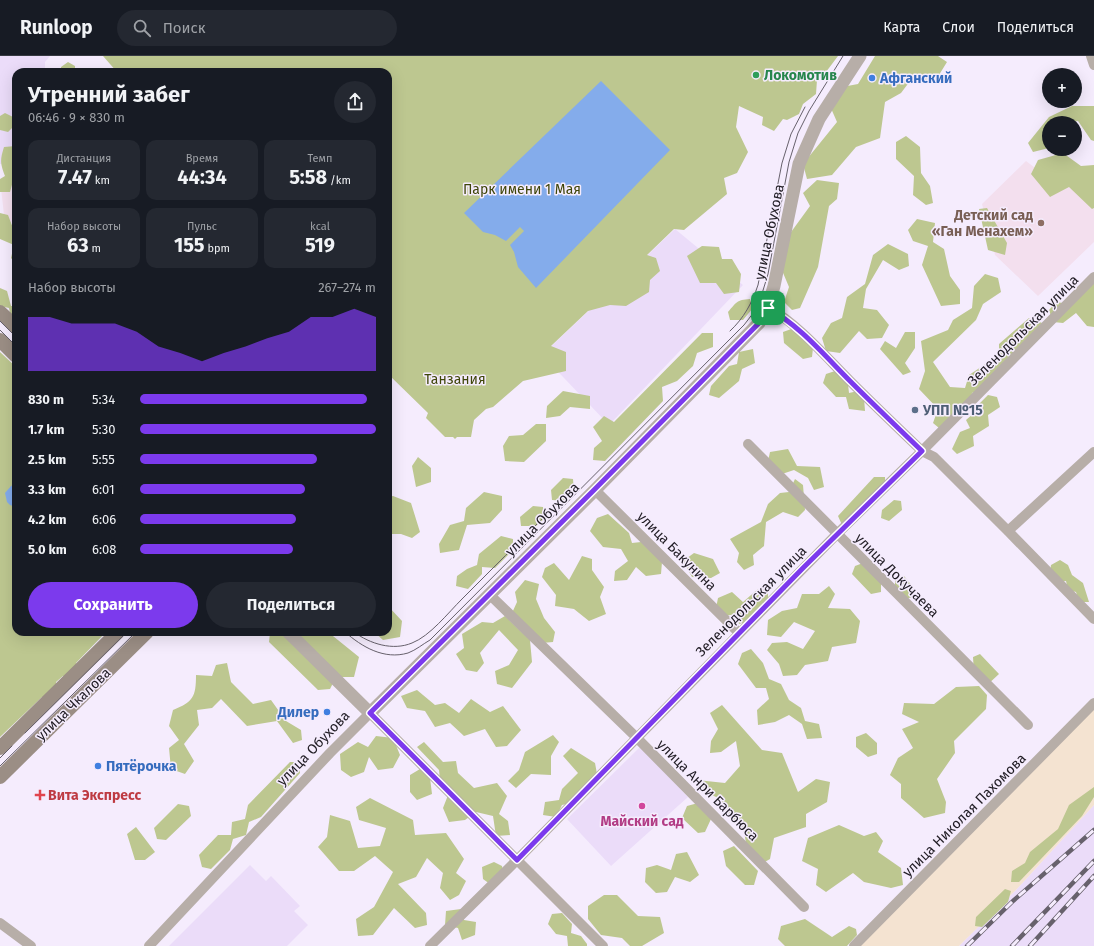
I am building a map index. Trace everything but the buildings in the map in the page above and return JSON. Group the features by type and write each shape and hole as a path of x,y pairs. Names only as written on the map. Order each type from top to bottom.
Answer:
{"main road":[{"path":"0,312 12,324"},
{"path":"0,340 12,352"},
{"name":"улица Чкалова","path":"0,748 114,636"},
{"name":"улица Чкалова","path":"0,777 143,636"}],"street":[{"name":"улица Обухова","path":"149,946 330,753 759,323 768,308 774,286 799,164 819,119 860,56"},
{"path":"1092,56 1094,65"},
{"name":"Зеленодольская улица","path":"430,946 517,860 837,534 922,451 1094,277"},
{"path":"768,308 785,318 822,352 922,451 934,457 1094,619"},
{"name":"улица Докучаева","path":"748,444 1028,725"},
{"path":"1008,531 1094,452"},
{"name":"улица Бакунина","path":"594,490 739,633"},
{"name":"улица Анри Барбюса","path":"489,594 636,738 804,907"},
{"path":"292,636 602,946"},
{"name":"улица Николая Пахомова","path":"854,946 1094,703"},
{"path":"0,923 31,946"}],"shaded area":[{"path":"0,56 50,56 45,62 45,68 12,68 12,164 0,164"},
{"name":"Детский сад «Ган Менахем»","path":"1026,161 1051,180 1094,172 1094,242 1038,296 995,255 982,204"},
{"path":"12,178 12,223 4,215 0,179"},
{"path":"675,229 743,285 609,425 542,355"},
{"path":"1094,707 1094,805 1016,890 959,946 857,946"},
{"path":"640,747 688,797 611,866 567,819"},
{"path":"1094,805 1094,946 959,946 1016,890"},
{"path":"250,865 266,881 271,876 300,906 294,911 308,925 287,946 169,946"}],"green space":[{"name":"Парк имени 1 Мая","path":"103,56 838,56 823,76 817,80 816,94 803,104 799,114 787,120 783,119 774,131 762,125 763,117 739,106 736,127 748,152 737,173 724,178 727,194 684,230 674,229 647,255 656,258 660,271 650,280 649,292 626,306 610,305 588,311 551,346 566,352 566,371 523,381 493,407 486,409 474,420 471,437 457,437 455,439 453,437 445,437 426,418 428,413 392,378 392,68 114,68"},
{"path":"875,56 938,56 947,62 934,83 910,81 901,93 885,102 880,138 856,147 832,175 807,179 803,164 837,122 830,106 842,87 858,84"},
{"path":"68,62 75,66 75,68 61,68"},
{"path":"1094,106 1094,141 1091,140 1082,127 1082,116 1051,116 1068,108"},
{"path":"5,113 12,116 12,128 8,132 0,130 0,116"},
{"path":"1042,126 1042,150 1033,152 1028,143"},
{"path":"906,136 920,147 921,173 930,186 933,203 926,205 913,195 914,176 896,159 896,142"},
{"path":"12,146 12,185 10,192 0,192 0,179 5,176 1,162 4,147"},
{"path":"1052,156 1067,156 1081,166 1094,165 1094,208 1092,209 1069,187 1050,197 1031,174 1038,160"},
{"path":"817,180 839,183 837,199 829,206 818,267 800,308 792,310 784,302 789,287 781,268 786,239 810,206 803,193"},
{"path":"987,208 1007,243 1005,255 988,250 979,209"},
{"path":"0,213 8,215 12,225 12,244 0,239"},
{"path":"917,219 935,223 933,242 944,249 950,276 960,290 960,304 941,306 922,265 928,246 913,241 908,230"},
{"path":"888,244 908,254 909,266 899,270 883,260 866,289 863,308 877,310 889,325 882,338 867,339 859,331 840,353 826,351 822,338 831,323 842,318 847,297 865,284 873,255"},
{"path":"702,246 719,247 722,259 732,259 741,274 739,292 724,294 716,283 700,283 687,256"},
{"path":"985,274 998,278 1001,292 983,304 976,320 933,362 950,387 965,388 969,375 999,355 999,344 1029,318 1042,323 983,388 972,393 970,406 939,428 933,423 938,409 919,389 925,371 921,341 948,330 953,320 972,308 974,286"},
{"path":"1094,276 1094,327 1087,326 1076,313 1063,323 1053,322 1049,310 1056,302 1069,304"},
{"path":"0,288 7,291 12,306 12,319 9,308 0,306"},
{"path":"750,299 753,308 743,320 730,320 728,312 735,304 742,300"},
{"path":"794,328 813,348 812,357 803,359 784,343 783,332"},
{"path":"905,332 915,332 915,348 905,363 911,372 903,375 880,349 885,341 896,348"},
{"path":"702,333 713,333 713,347 697,353 693,366 677,381 662,387 663,401 605,461 593,460 594,448 602,441 593,427 604,416 614,422"},
{"path":"753,349 755,363 742,369 739,381 719,398 709,395 711,386 729,366 737,364 739,352"},
{"path":"0,352 12,363 12,636 102,636 76,663 77,666 66,676 63,676 56,682 56,685 45,697 42,697 0,737"},
{"path":"835,371 848,384 849,393 858,391 864,398 865,411 849,409 846,397 836,397 823,383 826,374"},
{"path":"563,391 590,396 590,409 570,407 560,416 546,418 547,406"},
{"path":"988,395 997,397 1000,407 988,415 989,426 973,436 974,446 957,454 952,449 960,432 970,428 966,420 974,413 981,414 979,404"},
{"path":"536,424 546,424 546,441 524,462 505,461 503,446 509,436 523,435"},
{"path":"788,449 797,466 820,467 824,487 814,490 808,478 794,470 776,476 767,466 770,452"},
{"path":"418,457 431,468 431,482 416,487 412,466"},
{"path":"874,477 885,477 885,484 842,525 838,516"},
{"path":"563,478 573,479 574,492 565,501 552,500 551,490"},
{"path":"795,479 803,485 805,510 798,517 783,512 766,522 764,546 753,555 754,565 744,570 737,562 739,553 730,539 761,522 768,504 780,493 789,492"},
{"path":"484,492 502,496 502,510 490,523 467,525 459,550 440,553 439,544 450,525 464,521 466,508"},
{"path":"392,496 411,503 420,532 412,538 401,534 392,534"},
{"path":"894,500 901,501 902,510 889,521 881,518 882,510"},
{"path":"533,506 543,507 545,518 536,526 521,526 520,517"},
{"path":"608,514 629,533 632,543 641,542 662,562 661,574 646,576 636,567 627,580 614,581 615,571 628,561 621,549 603,547 590,531 597,518"},
{"path":"501,536 513,539 513,550 495,568 482,567 482,574 468,589 456,586 457,576 467,569 477,565 479,554"},
{"path":"694,553 713,559 720,573 711,578 692,577 683,561"},
{"path":"582,556 592,559 592,570 604,587 600,597 606,614 589,621 574,609 555,606 556,595 542,577 545,568 554,563 569,580"},
{"path":"1060,560 1068,565 1072,575 1083,583 1089,602 1079,602 1076,592 1068,590 1066,581 1059,582 1050,573 1051,565"},
{"path":"863,563 881,581 881,592 871,594 852,574 855,566"},
{"path":"904,576 913,587 915,596 906,599 895,587 895,578"},
{"path":"525,580 539,584 536,599 544,618 555,632 553,642 542,643 512,613 517,602 515,592"},
{"path":"829,586 835,594 828,608 850,609 860,621 856,643 832,647 828,661 805,665 797,675 783,676 779,664 767,650 772,643 787,642 803,649 815,631 794,622 781,637 767,635 768,620 782,611 797,608 802,594 819,594"},
{"path":"758,589 768,590 768,598 746,622 739,624 736,614 725,616 716,608 718,598 732,592 743,602"},
{"path":"392,610 402,621 400,637 383,640 378,636 392,636"},
{"path":"505,616 530,640 532,662 512,688 497,684 495,671 509,665 518,650 499,630 480,653 484,663 477,672 466,670 456,654 464,648 462,634 482,622 493,623"},
{"path":"270,636 333,636 359,657 354,677 336,677 330,689 318,690 269,642"},
{"path":"751,649 763,663 769,679 781,684 789,700 801,708 805,721 819,724 822,738 807,739 802,724 789,715 775,722 758,725 757,710 769,699 766,688 756,688 738,664 742,653"},
{"path":"980,654 999,674 986,686 974,674 973,657"},
{"path":"227,663 231,682 253,704 271,700 286,721 301,730 302,740 293,743 277,721 247,726 221,699 212,708 197,710 199,725 184,744 194,761 185,774 171,769 169,748 179,740 169,726 173,710 185,704 192,698 195,689 196,675 212,676 216,665"},
{"path":"979,686 987,695 986,709 954,741 955,753 937,779 946,802 945,813 924,818 901,798 901,784 890,775 898,758 913,748 902,729 919,722 902,714 904,703 934,704 956,687"},
{"path":"417,690 435,705 445,703 459,713 471,699 490,712 503,706 521,730 507,746 496,747 485,729 464,736 450,723 435,727 425,711 407,708 401,696"},
{"path":"722,705 762,750 782,753 798,792 816,779 830,782 827,802 806,814 806,827 774,838 770,859 763,863 747,848 744,832 724,812 720,799 696,787 697,780 725,783 740,766 736,741 721,752 710,753 711,741 718,729 710,713"},
{"path":"866,733 877,743 877,754 868,757 856,747 856,737"},
{"path":"553,735 559,742 551,756 551,775 531,774 516,788 508,781 519,770 525,752"},
{"path":"376,736 393,738 400,755 393,768 378,770 369,757 364,772 351,777 341,770 340,754 358,742 368,747"},
{"path":"424,742 443,762 456,761 458,773 474,788 497,783 507,796 499,814 508,821 510,835 496,836 493,816 476,812 465,820 449,822 443,808 450,790 440,780 439,770 417,747"},
{"path":"571,748 595,763 597,774 571,803 562,805 556,817 543,815 545,802 559,800 562,789 578,773 563,756"},
{"path":"290,762 299,762 300,773 261,817 249,822 246,835 233,839 230,850 211,869 202,867 199,855 218,835 231,835 232,822 245,819 248,805"},
{"path":"420,769 430,778 432,794 417,800 410,792 410,775"},
{"path":"1094,787 1094,797 1082,816 1019,882 1011,882 1012,871 1025,863 1030,852 1058,829 1069,805"},
{"path":"370,798 413,820 415,835 446,833 464,859 456,873 466,881 459,895 450,900 440,888 443,873 427,858 416,877 398,884 426,913 427,925 415,928 394,908 373,935 358,936 356,919 374,907 393,872 375,856 354,871 339,871 318,847 327,837 330,815 350,821 358,848 380,846 386,828 359,820 356,807"},
{"path":"698,803 711,819 705,832 698,833 682,818 687,806"},
{"path":"178,804 189,806 191,816 166,840 157,839 154,828"},
{"path":"839,825 864,836 876,832 883,841 878,852 901,868 903,885 891,888 864,882 853,873 826,892 816,885 818,869 802,861 808,838"},
{"path":"136,827 155,852 145,860 135,860 127,834"},
{"path":"734,846 758,871 754,885 745,885 726,866 723,851"},
{"path":"687,852 699,875 690,882 675,877 667,892 656,893 645,882 646,868 657,865 671,870 676,854"},
{"path":"494,862 502,866 504,877 494,887 483,879 482,867"},
{"path":"1005,889 1011,891 1008,902 982,927 975,926 976,917"},
{"path":"604,895 617,895 638,916 660,917 664,933 642,946 630,946 622,938 601,935 588,919 588,906"},
{"path":"461,909 464,920 476,922 475,935 462,940 458,928 445,925 446,911"},
{"path":"562,913 572,924 571,933 581,936 587,946 568,946 567,936 556,934 548,924 552,914"},
{"path":"805,919 832,937 849,926 856,929 857,935 847,946 785,946 778,939 781,926"}],"water":[{"path":"601,81 670,150 536,288 518,267 514,252 510,245 524,231 520,227 506,241 495,235 483,232 464,213"},
{"path":"11,486 12,506 7,502 5,493"}],"tram line":[{"path":"350,636 374,651 390,655 408,653 430,640 744,325 754,312 761,297 768,274 789,162 798,133 809,111 843,56"},
{"path":"730,331 747,310 758,285 782,163 791,134 805,107"},
{"path":"0,321 12,333"},
{"path":"0,330 12,342"},
{"path":"360,636 374,643 390,646 405,645 419,640 438,624 549,512"},
{"path":"25,733 123,636"},
{"path":"0,766 132,636"},
{"path":"0,758 12,746"}],"railway":[{"path":"967,946 1013,901 1094,830"},
{"path":"1012,946 1094,861"},
{"path":"1030,946 1094,876"}],"place":[{"name":"Локомотив","path":"756,75"},
{"name":"Афганский","path":"872,78"},
{"name":"Детский сад «Ган Менахем»","path":"1041,223"},
{"name":"УПП №15","path":"915,410"},
{"name":"Дилер","path":"327,712"},
{"name":"Пятёрочка","path":"98,766"},
{"name":"Вита Экспресс","path":"40,795"},
{"name":"Майский сад","path":"642,806"}],"route":[{"path":"768,308 785,318 827,356 849,380 922,451 804,567 517,860 370,713 759,323 768,308"}],"park label":[{"name":"Танзания","path":"455,379"}]}
